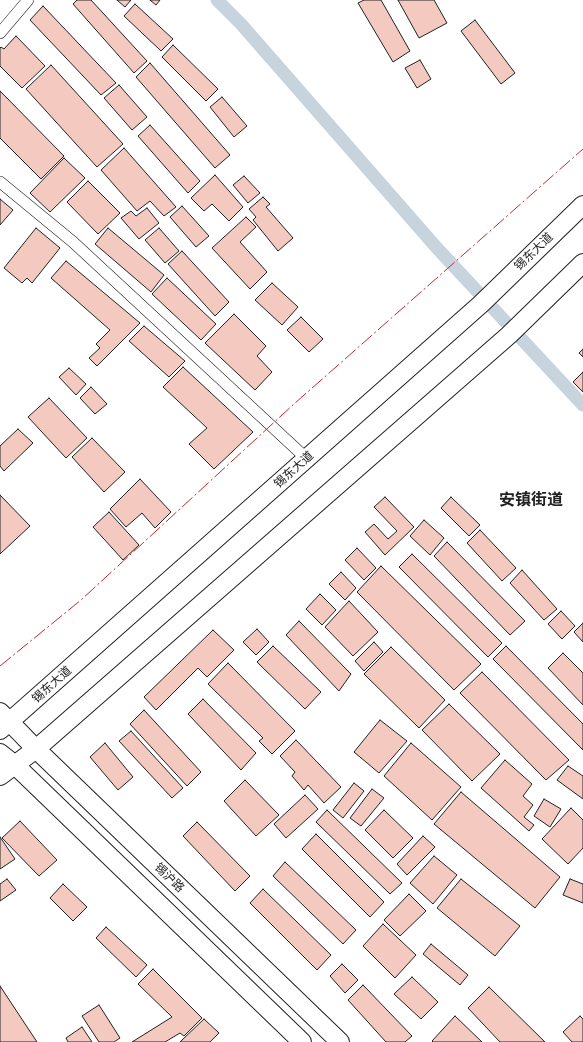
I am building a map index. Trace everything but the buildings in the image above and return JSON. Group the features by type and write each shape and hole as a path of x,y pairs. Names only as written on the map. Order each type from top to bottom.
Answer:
{"main road":[{"name":"锡东大道","path":"3,722 306,459 481,304 583,204"},
{"path":"0,776 36,749 509,336 583,263"},
{"name":"锡沪路","path":"3,722 36,749 340,1042"},
{"path":"0,753 15,765 302,1042"}],"street":[{"path":"0,33 28,0"},
{"path":"0,182 73,242 306,459"}],"waterway":[{"path":"217,0 241,24 436,247 583,405"}],"power":[{"path":"0,666 81,600 294,404 583,149"}],"district":[{"name":"安镇街道","path":"531,501"}]}
